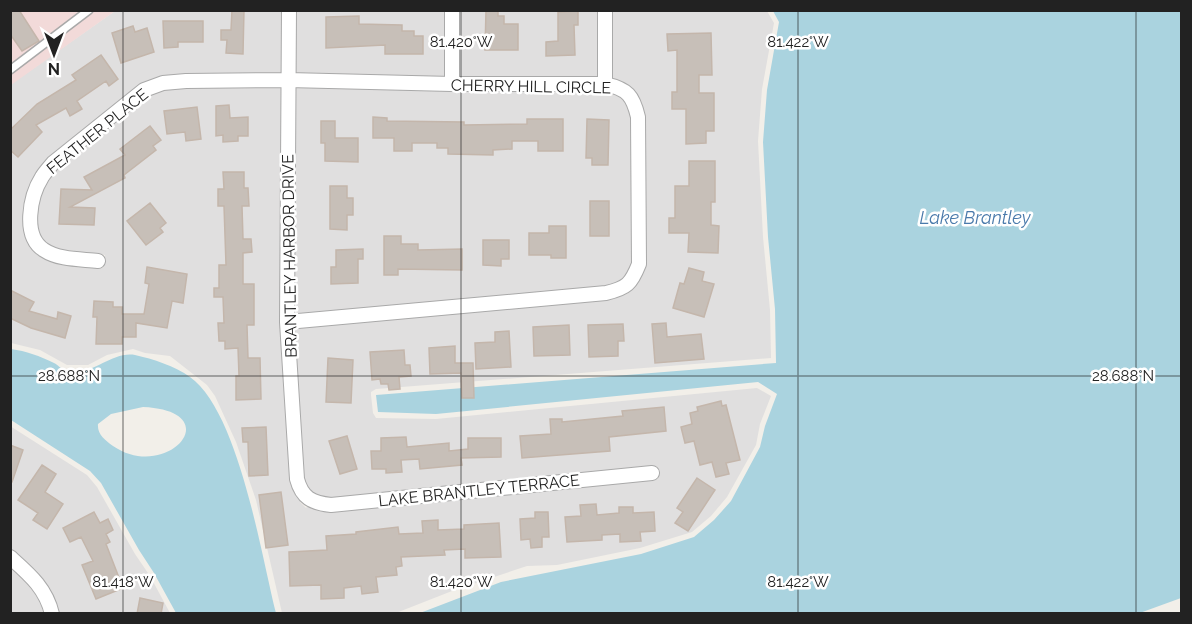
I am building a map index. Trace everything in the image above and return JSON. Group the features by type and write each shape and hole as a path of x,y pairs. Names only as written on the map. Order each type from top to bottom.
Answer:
{"street":[{"name":"BRANTLEY HARBOR DRIVE","path":"289,10 287,322 297,479 307,499"},
{"path":"452,10 452,84"},
{"path":"605,10 605,84"},
{"name":"CHERRY HILL CIRCLE","path":"287,322 606,293 623,289 633,279 639,264 638,117 633,100 620,87 605,84 452,84 288,80"},
{"name":"FEATHER PLACE","path":"98,261 58,256 44,250 37,243 31,231 30,217 35,192 42,177 53,163 144,90 163,83 288,80"},
{"name":"LAKE BRANTLEY TERRACE","path":"307,499 317,504 331,505 652,473"},
{"path":"10,557 34,579 46,594 51,614"}],"lane":[{"path":"10,70 89,10"}],"shaded area":[{"path":"11,11 115,11 11,85"},
{"path":"115,11 283,11 282,73 186,74 161,77 140,84 50,158 24,215 56,262 103,268 105,255 59,249 47,244 37,229 36,217 40,195 57,168 146,96 164,90 186,88 282,86 300,502 306,508 308,506 331,512 658,479 657,466 331,498 319,497 305,486 303,478 293,328 606,299 627,294 639,281 644,267 643,115 637,94 624,82 611,79 611,11 767,11 774,23 762,89 758,141 763,237 770,310 771,358 376,389 371,392 373,413 376,418 436,419 757,388 771,396 760,424 756,445 727,497 711,516 692,532 640,548 557,565 527,566 396,613 282,613 256,500 236,442 215,396 207,385 170,356 133,349 107,355 88,365 67,365 40,350 11,343 10,85"},
{"path":"296,11 446,11 446,77 294,73"},
{"path":"458,11 599,11 599,78 458,78"},
{"path":"294,87 618,93 628,103 632,118 633,262 628,275 620,283 605,286 293,315"},
{"path":"10,426 87,475 97,487 170,613 58,613 50,590 39,575 11,549"},
{"path":"10,566 30,584 40,598 45,613 11,613"}],"water":[{"name":"Lake Brantley","path":"773,11 1181,11 1181,598 1137,614 420,613 501,582 641,554 694,537 731,501 760,447 777,394 758,382 436,414 378,412 376,395 776,363 775,309 768,237 763,142 767,90 779,22"},
{"path":"11,349 38,356 74,372 92,368 117,357 135,355 164,363 190,377 207,395 222,420 235,452 246,486 276,613 176,613 101,483 90,471 11,420","holes":["143,407 169,411 183,420 186,431 181,442 169,451 153,456 133,455 113,446 104,439 99,431 98,424 111,414"]}],"building":[{"path":"10,10 19,10 39,41 22,51 10,34"},
{"path":"232,10 244,10 243,54 226,53 227,40 221,40 221,30 231,30"},
{"path":"486,10 498,10 498,16 504,16 504,24 518,24 518,50 485,50"},
{"path":"578,11 578,25 574,25 575,55 546,56 546,42 558,41 558,12"},
{"path":"359,16 359,24 402,25 402,31 414,31 414,36 423,36 423,54 385,54 385,45 326,48 326,17"},
{"path":"163,21 203,21 203,42 178,42 178,47 164,48"},
{"path":"133,26 135,32 147,28 154,52 121,63 112,33"},
{"path":"711,33 712,75 699,75 699,93 714,93 714,131 706,131 706,143 686,144 686,109 672,109 672,92 677,92 677,50 668,51 667,34"},
{"path":"101,55 118,79 109,86 106,81 77,101 82,109 70,116 66,108 36,125 42,132 18,157 10,150 10,130 37,104 76,80 72,75"},
{"path":"229,105 230,118 248,117 248,136 238,136 238,141 223,142 223,135 216,136 216,106"},
{"path":"197,107 201,139 186,141 185,132 167,134 164,111"},
{"path":"373,117 387,118 387,121 464,122 464,125 527,124 527,119 563,119 563,151 538,151 538,141 512,141 512,149 493,150 493,155 448,154 448,148 437,148 437,143 412,143 412,151 394,151 394,138 373,138"},
{"path":"587,119 609,120 608,165 592,165 592,158 586,158"},
{"path":"321,121 335,121 335,138 358,138 358,162 325,161 325,143 321,143"},
{"path":"150,126 161,140 153,146 156,150 124,175 125,178 70,207 95,208 94,225 59,224 61,189 92,190 84,177 125,155 120,149"},
{"path":"689,161 715,161 715,202 711,202 711,225 719,226 718,253 688,252 689,233 669,233 669,218 675,218 675,186 689,186"},
{"path":"223,172 244,172 244,188 248,188 249,206 242,206 243,239 251,239 252,252 243,253 243,284 254,284 254,325 247,325 248,358 260,358 261,399 236,400 236,376 239,376 238,348 225,349 225,341 219,341 218,323 224,323 223,297 214,297 214,288 219,288 219,265 226,265 224,206 218,206 218,189 224,189"},
{"path":"330,186 347,186 347,198 353,198 353,215 347,215 347,230 330,229"},
{"path":"590,201 609,201 609,236 590,236"},
{"path":"150,203 166,223 160,228 163,232 146,245 127,221"},
{"path":"549,226 566,226 566,258 529,255 529,233 549,233"},
{"path":"384,236 401,236 401,244 418,244 418,250 462,249 462,270 398,269 398,275 384,275"},
{"path":"483,240 509,240 509,259 501,259 501,266 483,265"},
{"path":"363,249 363,259 358,259 358,283 331,284 331,267 336,267 336,250"},
{"path":"147,267 187,274 183,303 172,301 167,328 136,323 136,337 122,337 122,344 96,344 97,317 93,317 94,301 113,302 113,307 122,307 122,314 144,314 149,284 145,283"},
{"path":"689,268 704,272 702,281 714,284 704,317 673,308 680,283 684,284"},
{"path":"10,290 34,302 29,311 57,319 58,312 71,316 65,338 31,328 10,318"},
{"path":"666,323 667,337 701,334 704,359 655,363 652,324"},
{"path":"623,324 624,341 618,341 618,356 589,357 588,325"},
{"path":"569,325 570,355 534,356 533,327"},
{"path":"509,331 511,367 476,369 475,343 495,342 495,332"},
{"path":"455,346 455,363 473,363 474,398 462,398 461,373 430,374 429,348"},
{"path":"404,350 405,365 410,365 411,376 399,377 400,389 389,390 388,384 381,384 380,379 372,380 370,352"},
{"path":"328,358 353,360 351,403 326,402"},
{"path":"721,401 722,406 726,405 740,460 726,463 729,474 716,477 712,462 700,465 694,441 685,443 681,427 692,424 690,413 698,411 697,407"},
{"path":"664,407 666,431 609,437 610,451 522,458 520,436 551,434 550,419 562,419 562,422 623,416 622,411"},
{"path":"266,427 268,475 249,476 248,442 243,442 242,428"},
{"path":"347,436 357,469 340,474 329,441"},
{"path":"406,437 407,447 449,443 449,451 468,449 468,438 501,438 501,457 461,458 462,465 420,469 419,459 401,460 402,472 386,473 386,469 372,469 371,451 381,451 381,438"},
{"path":"10,445 23,450 12,482 10,482"},
{"path":"42,465 56,474 45,492 63,504 47,529 33,520 38,513 18,500"},
{"path":"697,478 715,490 688,531 675,523 683,512 677,508"},
{"path":"281,492 288,545 266,548 259,495"},
{"path":"596,504 597,515 619,513 619,507 633,507 633,513 654,512 655,531 640,532 641,541 620,542 620,534 602,535 602,540 567,542 565,517 581,516 580,505"},
{"path":"94,512 100,523 108,519 113,530 106,534 110,542 106,544 123,588 96,599 82,565 93,561 81,537 70,542 63,528"},
{"path":"535,512 548,512 549,537 542,537 542,547 531,548 530,539 521,540 520,519 535,518"},
{"path":"438,520 438,530 464,529 464,525 499,523 501,557 465,558 465,549 444,550 445,555 401,557 402,566 396,567 397,575 376,577 378,592 362,594 361,586 344,588 344,598 321,599 321,585 290,586 289,552 327,550 326,536 398,527 399,534 423,533 422,521"},
{"path":"140,598 163,603 161,614 137,614"}]}
